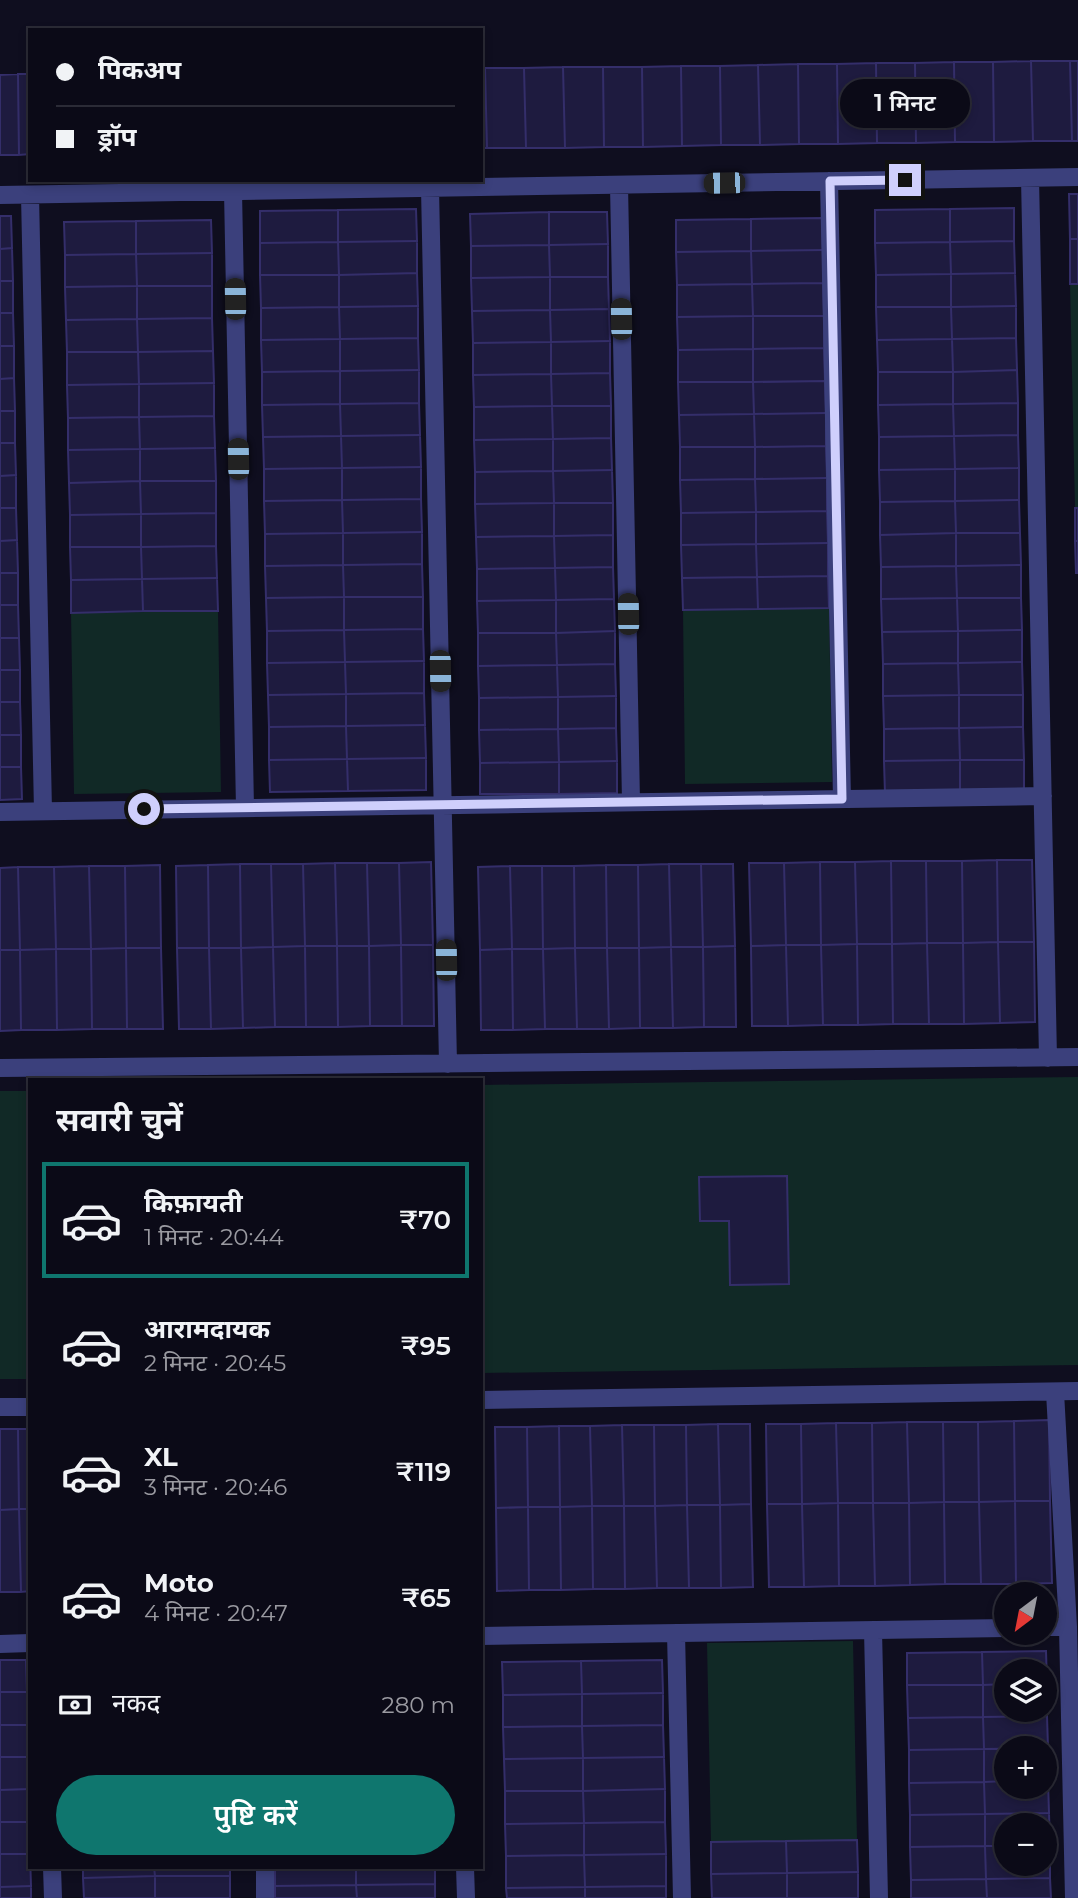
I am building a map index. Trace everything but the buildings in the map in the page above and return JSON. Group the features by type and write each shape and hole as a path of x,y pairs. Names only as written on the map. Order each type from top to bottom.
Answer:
{"street":[{"path":"0,195 1078,177"},
{"path":"1030,178 1048,1058"},
{"path":"830,181 842,799"},
{"path":"618,185 631,802"},
{"path":"430,188 448,1064"},
{"path":"233,191 245,808"},
{"path":"30,195 43,811"},
{"path":"0,812 1043,796"},
{"path":"0,1068 1078,1057"},
{"path":"483,1400 1078,1391"},
{"path":"1055,1392 1068,1627 1074,1898"},
{"path":"0,1407 28,1407"},
{"path":"1057,1627 1068,1627"},
{"path":"483,1636 994,1628"},
{"path":"873,1630 879,1898"},
{"path":"676,1633 682,1898"},
{"path":"0,1644 28,1643"},
{"path":"52,1869 53,1898"},
{"path":"265,1869 265,1898"},
{"path":"465,1869 466,1898"}],"green space":[{"path":"1070,284 1078,284 1078,508 1075,508"},
{"path":"829,608 832,782 685,784 683,610"},
{"path":"218,611 221,792 74,794 71,613"},
{"path":"1078,1077 1078,1365 483,1373 483,1085"},
{"path":"0,1091 28,1091 28,1379 0,1379"},
{"path":"853,1641 857,1840 711,1842 707,1643"}],"route":[{"path":"144,809 842,799 830,181 905,180"}]}
